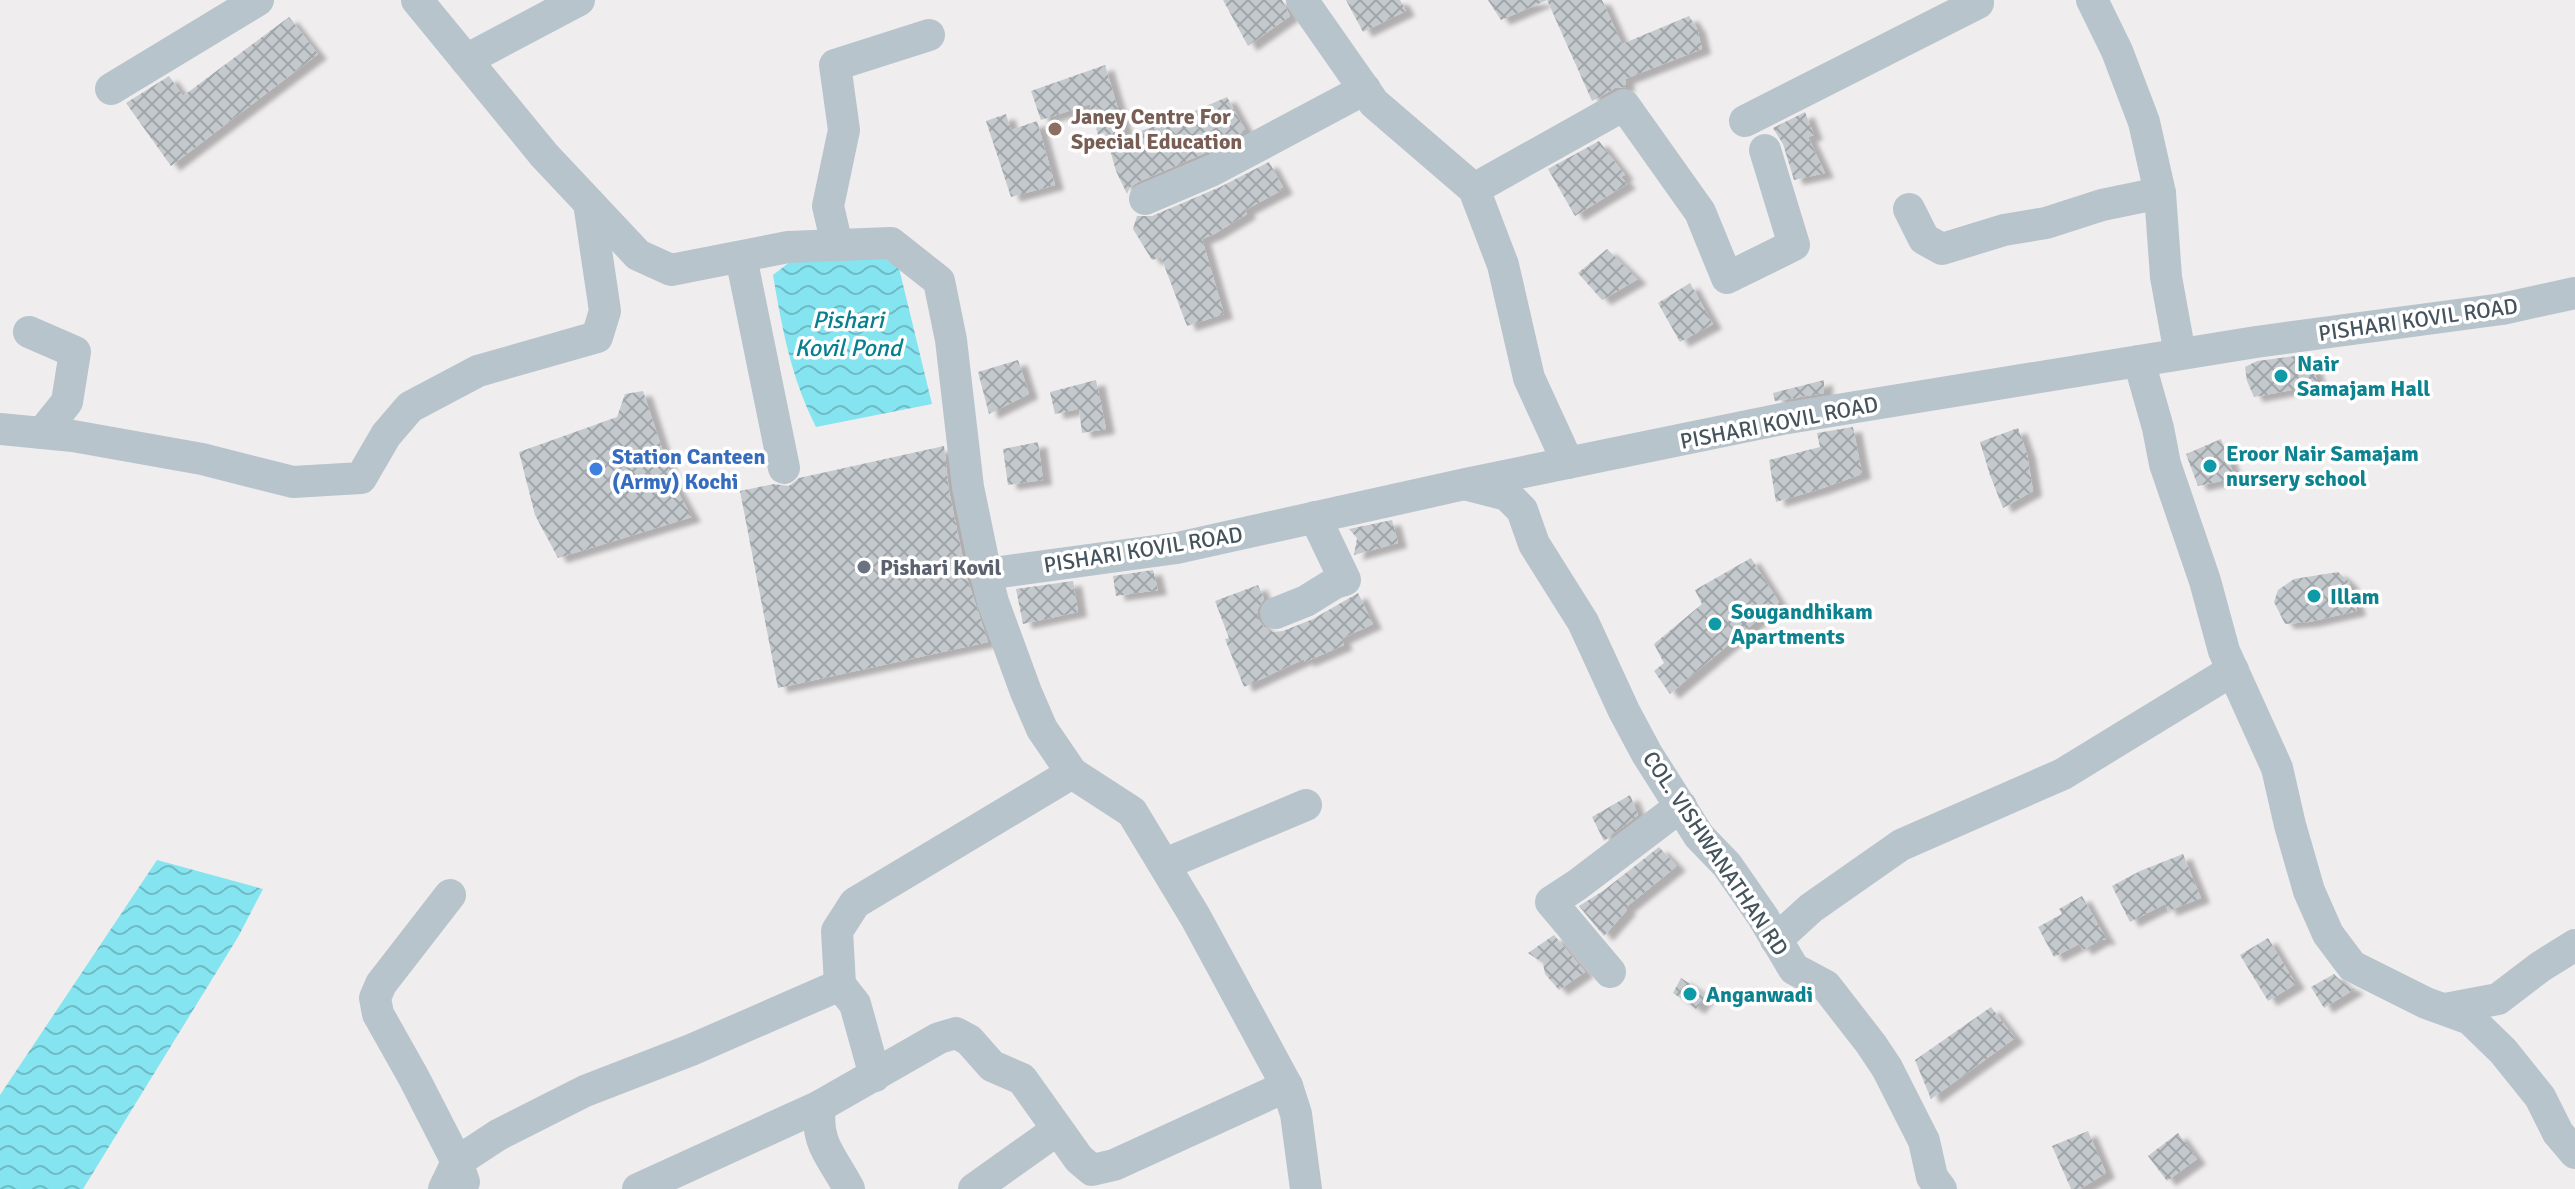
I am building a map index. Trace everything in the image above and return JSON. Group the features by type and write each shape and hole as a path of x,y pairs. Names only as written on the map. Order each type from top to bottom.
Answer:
{"street":[{"path":"111,89 258,0"},
{"path":"417,0 544,155 638,255 671,270 788,247 891,243 939,281 951,340 968,487 986,574 1026,692 1042,729 1072,773 1132,812 1165,864 1287,1086 1296,1114 1306,1189"},
{"path":"466,60 579,0"},
{"path":"1302,0 1374,103 1474,189 1503,265 1529,378 1568,463"},
{"path":"2092,0 2117,51 2144,122 2160,193 2166,277 2180,354"},
{"path":"1745,121 1982,1"},
{"path":"837,245 828,206 844,130 835,65 929,35"},
{"path":"1145,199 1213,170 1365,89"},
{"path":"1474,189 1624,105 1700,212 1727,278 1794,245 1765,150"},
{"path":"1909,209 1924,239 1942,249 2004,230 2046,223 2102,205 2160,193"},
{"path":"0,429 73,436 202,459 293,482 361,478 386,435 410,407 478,371 597,337 605,311 589,203"},
{"path":"741,257 784,468"},
{"name":"PISHARI KOVIL ROAD","path":"986,574 1177,548 1465,484 1782,419 2180,354 2502,309 2575,293"},
{"path":"29,332 75,352 67,402 42,433"},
{"path":"2139,361 2165,464 2205,581 2224,651 2277,768 2309,891 2328,934 2352,966 2426,1003 2470,1019 2503,1051 2540,1097 2558,1133 2575,1153"},
{"name":"COL. VISHWANATHAN RD","path":"1465,484 1507,495 1522,510 1534,544 1583,622 1641,743 1699,836 1727,865 1794,969 1826,986 1871,1044 1924,1141 1932,1177 1941,1189"},
{"path":"1276,613 1345,580 1315,517"},
{"path":"1776,940 1811,908 1901,845 2063,774 2233,670"},
{"path":"875,1076 855,1004 840,985 837,931 855,903 1072,773"},
{"path":"1165,864 1306,805"},
{"path":"1610,972 1551,902 1681,806"},
{"path":"450,895 381,984 375,998 378,1014 456,1180 498,1135 585,1091 691,1050 840,985"},
{"path":"2445,1009 2498,999 2575,945"},
{"path":"638,1189 820,1106 939,1038 956,1033 969,1040 992,1066 1022,1079 1079,1159 1092,1170 1114,1165 1287,1086"},
{"path":"820,1106 817,1125 820,1139 849,1189"},
{"path":"974,1189 1057,1130"}],"water":[{"name":"Pishari Kovil Pond","path":"877,253 899,268 932,404 816,427 794,371 773,275 795,258"},
{"path":"157,860 263,889 238,937 83,1189 0,1189 0,1095"}],"building":[{"path":"1223,0 1282,0 1290,16 1248,46"},
{"path":"1346,0 1400,0 1406,11 1363,32"},
{"path":"1488,0 1547,0 1501,20"},
{"path":"1547,0 1602,0 1622,44 1689,16 1697,28 1702,49 1625,79 1626,87 1615,88 1592,101"},
{"path":"289,17 318,54 171,166 126,103 169,76 183,96"},
{"path":"1105,65 1126,136 1227,97 1246,131 1138,182 1130,187 1127,194 1116,171 1105,132 1098,135 1090,104 1041,120 1031,91"},
{"path":"1805,112 1814,135 1808,137 1825,173 1794,180 1783,144 1773,128"},
{"path":"1006,114 1011,130 1037,121 1055,185 1011,197 986,121"},
{"path":"1599,141 1625,175 1621,177 1627,184 1575,216 1548,169"},
{"path":"1269,162 1284,189 1202,239 1224,314 1187,326 1161,257 1152,260 1133,229 1137,216 1152,216"},
{"path":"1607,249 1638,279 1602,300 1578,273"},
{"path":"1690,283 1713,324 1680,342 1658,303"},
{"name":"Nair Samajam Hall","path":"2310,354 2318,385 2254,397 2245,367 2257,361"},
{"path":"1018,360 1029,394 989,414 978,372"},
{"path":"1096,380 1106,429 1082,433 1079,409 1055,414 1050,392"},
{"path":"1824,380 1824,393 1775,401 1773,393"},
{"name":"Station Canteen (Army) Kochi","path":"643,391 674,485 692,517 558,558 535,515 519,452 617,417 625,394"},
{"path":"1853,427 1862,474 1776,502 1769,460 1820,447 1817,433"},
{"path":"2018,428 2027,454 2033,491 2003,508 1980,442"},
{"name":"Eroor Nair Samajam nursery school","path":"2221,439 2235,478 2198,486 2186,454"},
{"path":"1038,442 1043,480 1008,485 1003,449"},
{"name":"Pishari Kovil","path":"944,446 949,491 967,578 988,642 778,688 740,491 774,484 789,486 799,478"},
{"path":"1392,520 1398,543 1354,555 1357,538 1349,529"},
{"name":"Sougandhikam Apartments","path":"1751,558 1779,602 1670,694 1654,671 1664,663 1654,644 1702,604 1695,590"},
{"path":"1153,570 1158,590 1116,596 1113,576"},
{"name":"Illam","path":"2338,572 2349,582 2357,611 2285,624 2274,602 2278,590 2294,579"},
{"path":"1073,581 1078,612 1023,624 1016,589"},
{"path":"1258,585 1264,599 1257,610 1258,619 1273,632 1313,619 1358,593 1373,624 1341,639 1344,645 1305,662 1304,659 1244,687 1225,639 1229,638 1215,601"},
{"path":"1630,795 1638,815 1604,841 1592,817"},
{"path":"1659,847 1677,866 1625,908 1627,910 1604,936 1579,906"},
{"path":"2183,854 2201,898 2168,911 2165,904 2130,922 2112,886"},
{"path":"2082,896 2107,940 2100,940 2083,950 2079,944 2054,957 2038,927 2062,914 2059,909"},
{"path":"1554,935 1585,972 1559,990 1545,974 1543,963 1528,953"},
{"path":"2268,938 2296,984 2268,1001 2240,955"},
{"path":"2334,974 2355,989 2324,1008 2311,987"},
{"name":"Anganwadi","path":"1681,978 1707,995 1696,1009 1673,993"},
{"path":"1991,1007 2015,1038 1931,1099 1915,1060"},
{"path":"2088,1131 2106,1173 2080,1189 2071,1189 2052,1146"},
{"path":"2178,1133 2197,1159 2167,1181 2148,1156"}],"place":[{"name":"Janey Centre For Special Education","path":"1055,129"},
{"name":"Nair Samajam Hall","path":"2281,376"},
{"name":"Eroor Nair Samajam nursery school","path":"2210,466"},
{"name":"Station Canteen (Army) Kochi","path":"596,469"},
{"name":"Pishari Kovil","path":"864,567"},
{"name":"Illam","path":"2314,596"},
{"name":"Sougandhikam Apartments","path":"1715,624"},
{"name":"Anganwadi","path":"1690,994"}]}
